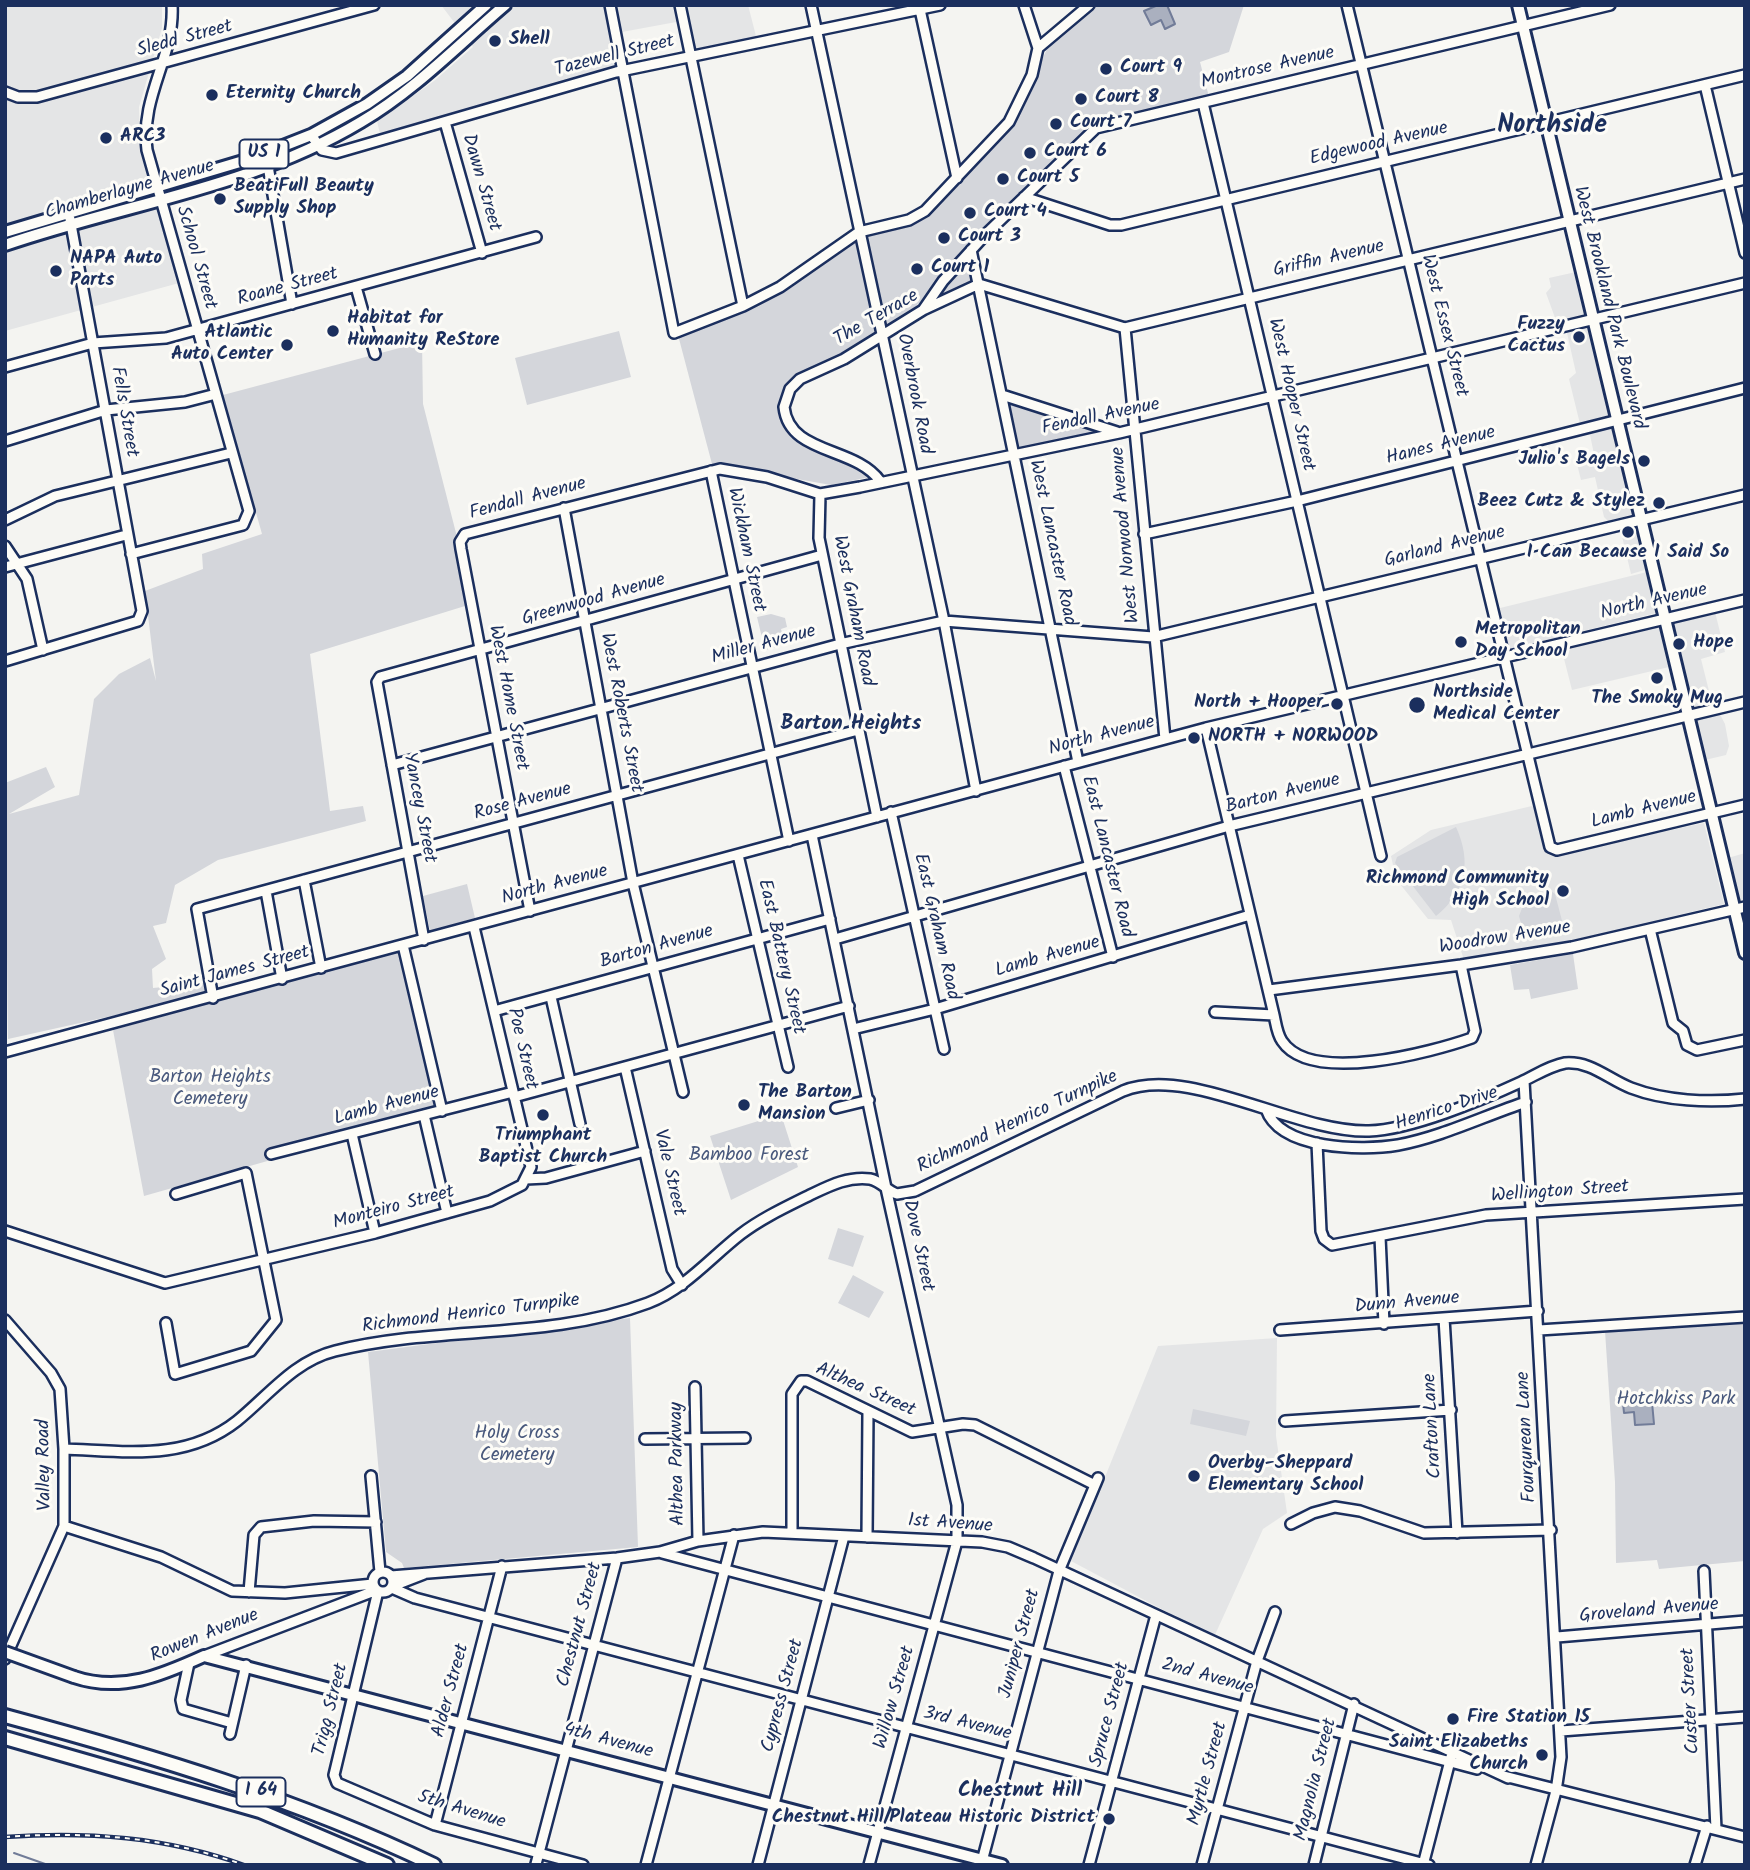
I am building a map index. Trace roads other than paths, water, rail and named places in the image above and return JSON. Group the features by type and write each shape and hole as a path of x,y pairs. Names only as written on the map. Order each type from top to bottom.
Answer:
{"highway":[{"name":"I 64","path":"5,1716 264,1793 372,1835 434,1865"},
{"name":"I 64","path":"5,1738 260,1811 387,1865"}],"main road":[{"name":"Chamberlayne Avenue","path":"5,232 260,156 311,135 407,76 486,5"},
{"name":"Chamberlayne Avenue","path":"5,245 161,201 268,166 317,145 360,123 415,86 505,5"},
{"name":"West Brookland Park Boulevard","path":"1518,5 1711,813 1740,908 1745,953"},
{"name":"Rowen Avenue","path":"5,1652 74,1677 103,1683 128,1683 204,1656"},
{"name":"4th Avenue","path":"204,1656 462,1721 878,1831 982,1862 1002,1865"}],"street":[{"name":"School Street","path":"131,554 243,525 248,519 249,511 149,158 146,122 149,98 171,33 172,5"},
{"name":"Sledd Street","path":"5,92 18,97 37,97 160,66 374,5"},
{"path":"610,5 674,333 743,306 780,287 859,232 917,216 1009,122 1032,75 1038,48 1024,5"},
{"path":"680,5 743,306"},
{"name":"Overbrook Road","path":"811,5 944,621 976,791"},
{"name":"Tazewell Street","path":"317,145 333,154 623,70 940,5"},
{"path":"1038,48 1089,5"},
{"name":"West Essex Street","path":"1347,5 1552,849"},
{"name":"Montrose Avenue","path":"923,310 930,296 971,250 1091,131 1610,5"},
{"path":"920,7 957,178"},
{"name":"Edgewood Avenue","path":"1024,197 1116,225 1745,75"},
{"path":"1704,85 1745,253"},
{"name":"West Hooper Street","path":"1203,103 1381,856"},
{"name":"Dawn Street","path":"445,122 482,253"},
{"path":"311,135 317,145"},
{"path":"268,166 292,304"},
{"name":"Griffin Avenue","path":"1125,328 1745,179"},
{"name":"Fells Street","path":"43,650 138,621 140,617 106,410 69,213"},
{"name":"Roane Street","path":"5,366 93,343 159,339 197,330 536,237"},
{"name":"West Lancaster Road","path":"971,250 1078,762"},
{"name":"Fendall Avenue","path":"465,534 720,469 767,477 820,494 1119,433 1745,283"},
{"path":"979,284 1125,328"},
{"name":"The Terrace","path":"880,481 855,460 796,435 786,421 784,407 787,395 800,379 884,336 923,310 979,284"},
{"path":"356,287 375,354"},
{"name":"West Norwood Avenue","path":"1125,328 1153,637 1165,738"},
{"name":"Hanes Avenue","path":"1144,534 1297,501 1745,388"},
{"path":"5,441 106,410 172,404 216,394"},
{"path":"1002,395 1119,433"},
{"path":"5,520 55,496 118,483 231,453"},
{"name":"Wickham Street","path":"711,471 789,841"},
{"name":"West Graham Road","path":"820,494 819,538 877,817"},
{"name":"Garland Avenue","path":"1153,637 1745,495"},
{"name":"West Roberts Street","path":"564,508 634,883 683,1092"},
{"name":"West Home Street","path":"465,534 460,542 461,549 530,911"},
{"path":"5,567 127,535"},
{"path":"5,545 27,579 43,650 5,661"},
{"name":"Greenwood Avenue","path":"377,682 380,677 822,555"},
{"name":"North Avenue","path":"474,927 1165,738 1504,655 1745,600"},
{"name":"Miller Avenue","path":"392,765 841,644 944,621 1153,637"},
{"name":"Yancey Street","path":"377,682 424,940"},
{"name":"Barton Avenue","path":"835,939 1229,825 1745,702"},
{"path":"1206,728 1273,1016 1279,1035 1286,1045 1323,1062 1369,1062 1437,1050 1472,1038 1475,1034 1461,965"},
{"name":"Rose Avenue","path":"213,998 197,909 858,730"},
{"name":"East Lancaster Road","path":"1064,766 1114,957"},
{"name":"Lamb Avenue","path":"1552,849 1745,805"},
{"name":"East Graham Road","path":"891,813 944,1049"},
{"name":"Dove Street","path":"812,835 886,1188 957,1505 957,1541"},
{"name":"East Battery Street","path":"738,855 788,1067"},
{"path":"304,880 321,968"},
{"path":"266,891 282,979"},
{"name":"Woodrow Avenue","path":"1269,990 1461,965 1650,929 1740,908"},
{"name":"Lamb Avenue","path":"853,1029 935,1009 1250,915"},
{"name":"Barton Avenue","path":"494,1012 830,919"},
{"name":"Saint James Street","path":"5,1052 474,927"},
{"name":"Poe Street","path":"474,927 531,1167 526,1180"},
{"path":"1650,929 1673,1023 1683,1031 1687,1045 1698,1049 1745,1040"},
{"path":"403,945 442,1111"},
{"path":"551,996 580,1124"},
{"name":"Lamb Avenue","path":"271,1154 625,1067 849,1006"},
{"path":"1215,1012 1273,1016"},
{"name":"Richmond Henrico Turnpike","path":"64,1449 114,1453 175,1450 227,1428 294,1370 323,1354 392,1341 558,1325 641,1306 682,1285 752,1226 824,1188 858,1179 876,1181 898,1194 925,1187 1123,1091 1144,1084 1181,1086 1341,1129 1381,1130 1413,1122 1524,1081 1557,1065 1576,1063 1652,1095 1745,1099"},
{"name":"Vale Street","path":"625,1067 671,1269 682,1285"},
{"name":"Fourqurean Lane","path":"1524,1081 1561,1731 1561,1757 1556,1791 1536,1865"},
{"path":"836,1108 869,1100"},
{"name":"Henrico Drive","path":"1266,1109 1270,1120 1296,1139 1317,1143 1396,1145 1526,1102"},
{"path":"425,1115 447,1213"},
{"path":"352,1134 375,1233"},
{"name":"Wellington Street","path":"1317,1143 1324,1239 1337,1245 1486,1215 1745,1199"},
{"name":"Monteiro Street","path":"5,1231 165,1283 375,1233 507,1195 526,1180 546,1178 645,1152"},
{"path":"166,1323 175,1374 251,1351 276,1320 246,1173 176,1194"},
{"path":"1380,1237 1384,1324"},
{"name":"Dunn Avenue","path":"1280,1330 1538,1311"},
{"path":"1539,1331 1745,1317"},
{"name":"Crafton Lane","path":"1444,1318 1457,1533"},
{"name":"Valley Road","path":"5,1320 57,1381 62,1397 64,1449 64,1526 5,1659"},
{"name":"Althea Street","path":"792,1532 793,1389 801,1381 807,1381 912,1433 963,1424 975,1425 1097,1482"},
{"name":"Althea Parkway","path":"695,1387 698,1541"},
{"path":"1284,1421 1451,1410"},
{"path":"867,1537 868,1412"},
{"path":"645,1439 745,1438"},
{"path":"371,1476 382,1585"},
{"name":"Juniper Street","path":"982,1862 1059,1571 1097,1482"},
{"path":"1291,1524 1313,1513 1335,1507 1360,1511 1424,1534 1551,1530"},
{"path":"249,1592 254,1535 261,1527 314,1521 376,1522"},
{"name":"1st Avenue","path":"64,1526 161,1556 226,1589 285,1593 382,1585 426,1573 617,1558 660,1552 698,1541 734,1535 792,1532 957,1541 1008,1547 1354,1704 1451,1757"},
{"path":"646,1865 723,1567 734,1535"},
{"name":"Cypress Street","path":"758,1865 845,1536"},
{"name":"Willow Street","path":"869,1865 957,1541"},
{"name":"2nd Avenue","path":"660,1552 829,1594 1347,1734 1451,1757 1556,1791 1745,1837"},
{"name":"Chestnut Street","path":"536,1864 617,1558"},
{"name":"Alder Street","path":"435,1825 502,1566"},
{"name":"Custer Street","path":"1695,1865 1711,1827 1710,1720 1703,1571"},
{"name":"3rd Avenue","path":"382,1585 415,1598 800,1701 1425,1864"},
{"name":"Rowen Avenue","path":"204,1656 345,1603 382,1585"},
{"name":"Trigg Street","path":"335,1779 382,1585"},
{"name":"Myrtle Street","path":"1202,1865 1257,1661 1275,1612"},
{"name":"Spruce Street","path":"1089,1865 1156,1615"},
{"name":"Groveland Avenue","path":"1557,1637 1745,1622"},
{"path":"189,1663 181,1700 185,1710 232,1723"},
{"path":"229,1734 246,1665"},
{"name":"Magnolia Street","path":"1314,1865 1354,1704"},
{"path":"1561,1731 1745,1717"},
{"path":"1425,1864 1451,1757"},
{"name":"5th Avenue","path":"335,1779 340,1786 435,1825 583,1865"}],"water":[{"path":"1158,5 1167,5 1175,24 1165,29 1161,20 1151,25 1144,11"},
{"path":"1652,1402 1654,1424 1635,1425 1634,1412 1624,1413 1623,1403"}],"waterway":[{"path":"14,1853 48,1865"}],"railway":[{"path":"5,1837 66,1835 126,1838 185,1848 244,1865"}],"place":[{"name":"Shell","path":"495,41"},
{"name":"Court 9","path":"1106,69"},
{"name":"Eternity Church","path":"212,95"},
{"name":"Court 8","path":"1081,99"},
{"name":"Court 7","path":"1056,124"},
{"name":"ARC3","path":"106,138"},
{"name":"Court 6","path":"1030,153"},
{"name":"Court 5","path":"1003,179"},
{"name":"BeatiFull Beauty Supply Shop","path":"220,199"},
{"name":"Court 4","path":"970,213"},
{"name":"Court 3","path":"944,238"},
{"name":"Court 1","path":"917,269"},
{"name":"NAPA Auto Parts","path":"56,271"},
{"name":"Habitat for Humanity ReStore","path":"333,331"},
{"name":"Fuzzy Cactus","path":"1579,337"},
{"name":"Atlantic Auto Center","path":"287,345"},
{"name":"Julio's Bagels","path":"1644,461"},
{"name":"Beez Cutz & Stylez","path":"1659,503"},
{"name":"I Can Because I Said So","path":"1628,532"},
{"name":"Metropolitan Day School","path":"1461,642"},
{"name":"Hope","path":"1679,644"},
{"name":"The Smoky Mug","path":"1657,678"},
{"name":"North + Hooper","path":"1337,704"},
{"name":"Northside Medical Center","path":"1417,705"},
{"name":"NORTH + NORWOOD","path":"1194,738"},
{"name":"Richmond Community High School","path":"1563,891"},
{"name":"The Barton Mansion","path":"744,1105"},
{"name":"Triumphant Baptist Church","path":"543,1115"},
{"name":"Overby-Sheppard Elementary School","path":"1194,1476"},
{"name":"Fire Station 15","path":"1453,1719"},
{"name":"Saint Elizabeths Church","path":"1542,1755"},
{"name":"Chestnut Hill/Plateau Historic District","path":"1109,1819"}],"district":[{"name":"Northside","path":"1552,128"},
{"name":"Barton Heights","path":"851,725"},
{"name":"Chestnut Hill","path":"1020,1792"}],"park label":[{"name":"Barton Heights Cemetery","path":"210,1090"},
{"name":"Bamboo Forest","path":"749,1157"},
{"name":"Hotchkiss Park","path":"1676,1401"},
{"name":"Holy Cross Cemetery","path":"517,1446"}]}
